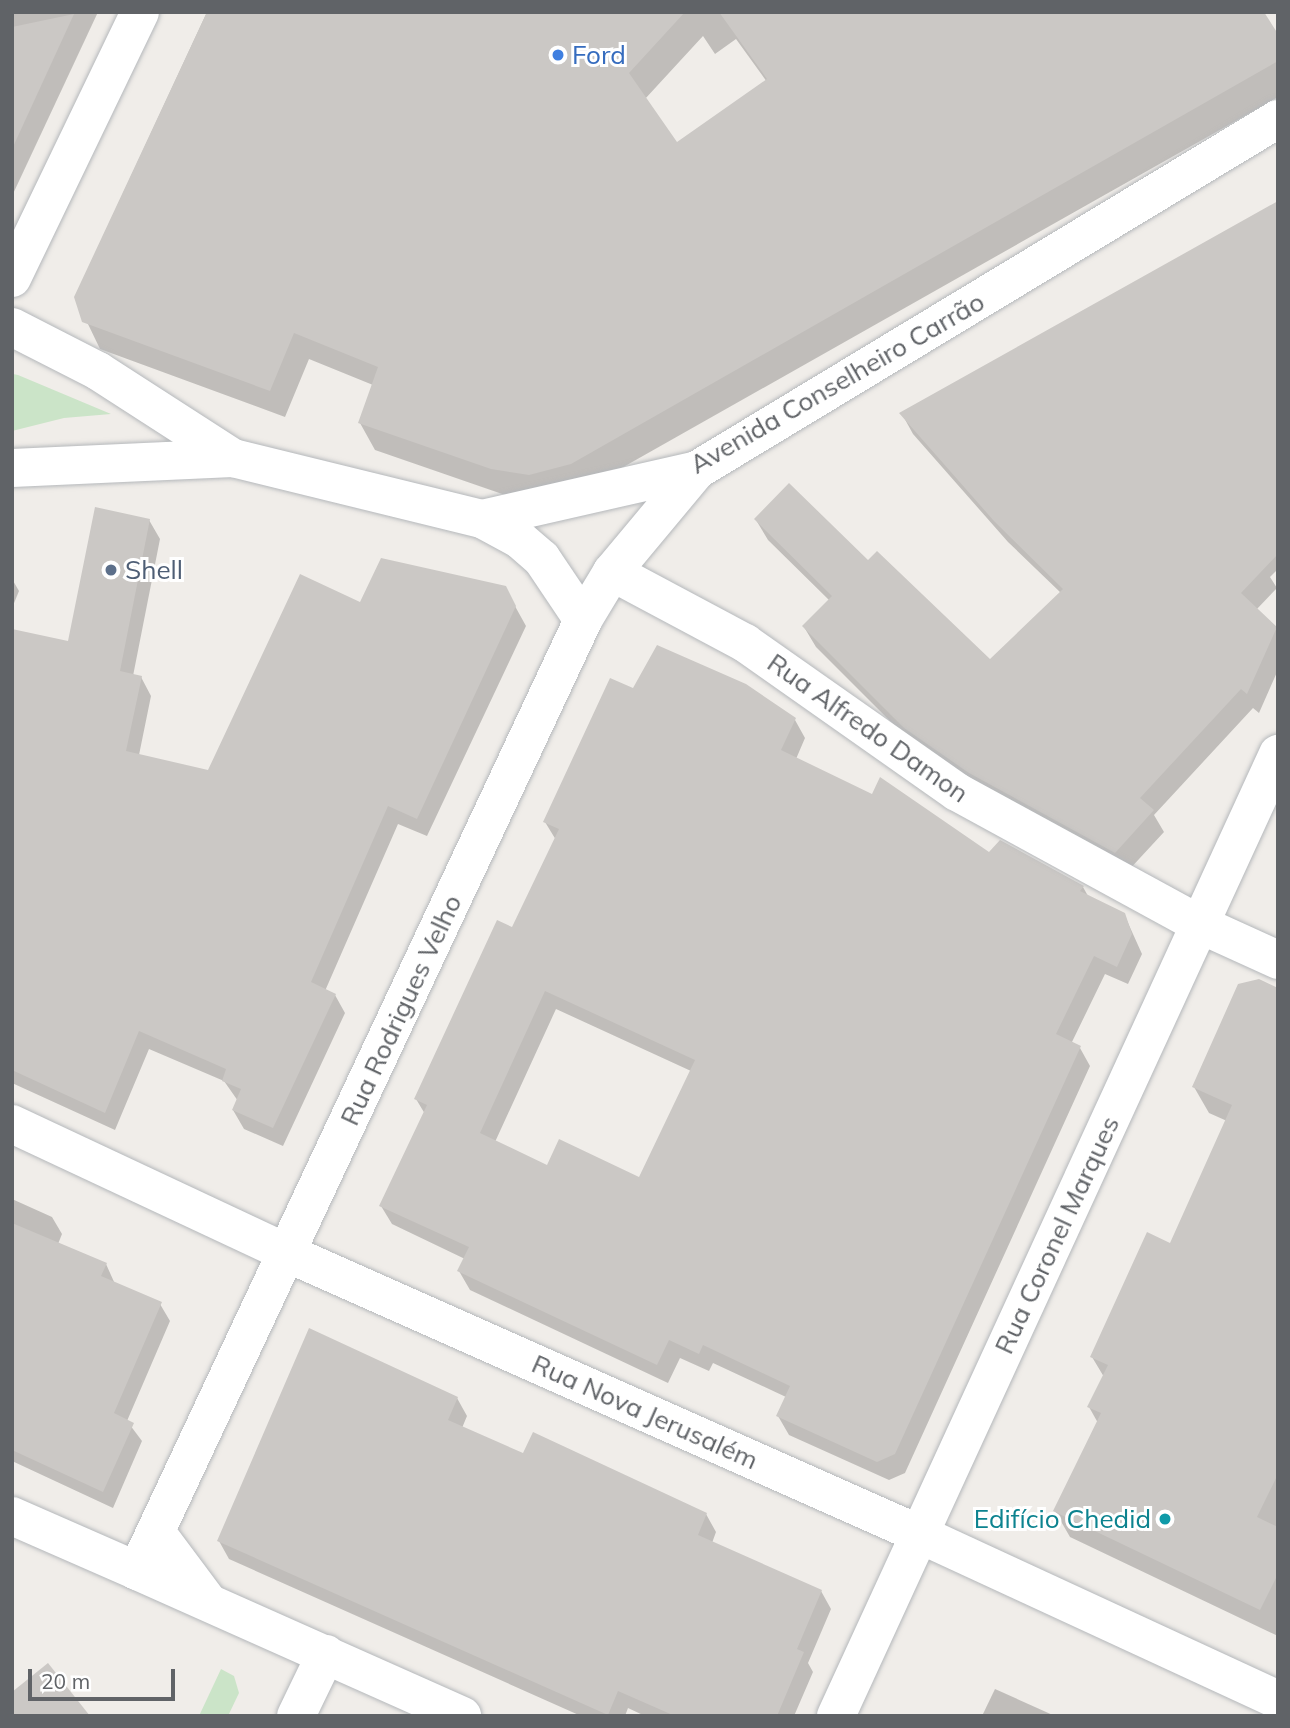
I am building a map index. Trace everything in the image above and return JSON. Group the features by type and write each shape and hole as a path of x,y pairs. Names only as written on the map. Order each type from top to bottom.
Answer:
{"street":[{"path":"12,278 140,12"},
{"name":"Avenida Conselheiro Carrão","path":"12,468 233,458 482,519 697,470 1278,119"},
{"name":"Avenida Conselheiro Carrão","path":"12,327 98,371 233,458"},
{"name":"Rua Rodrigues Velho","path":"137,1570 289,1254 583,620 611,572 697,470"},
{"path":"482,519 519,539 542,559 583,620"},
{"name":"Rua Alfredo Damon","path":"611,572 745,643 957,792 1199,923 1278,960"},
{"name":"Rua Coronel Marques","path":"836,1716 1278,754"},
{"name":"Rua Nova Jerusalém","path":"12,1124 289,1254 919,1534 1278,1700"},
{"path":"12,1516 462,1716"},
{"path":"156,1532 209,1604"},
{"path":"296,1716 326,1654"}],"green space":[{"path":"13,374 111,414 64,418 12,431"},
{"path":"221,1669 234,1676 239,1693 228,1716 199,1716"}],"building":[{"path":"207,12 685,12 629,73 677,142 767,79 719,12 1264,12 1278,34 1278,61 571,464 529,475 491,469 358,423 378,367 294,333 270,391 82,322 74,297"},
{"path":"74,14 12,149 12,27"},
{"path":"1278,201 1278,554 1241,593 1277,627 1247,694 1241,689 1140,798 1154,810 1115,853 969,773 904,728 802,626 832,596 754,519 789,483 868,560 877,551 990,659 1063,589 994,521 899,413"},
{"path":"95,507 150,519 120,671 142,676 126,751 208,770 300,574 360,602 381,558 506,586 516,606 417,819 388,806 311,982 336,994 273,1128 232,1110 241,1089 222,1081 226,1069 139,1031 105,1113 12,1070 12,629 68,641"},
{"path":"657,645 746,684 796,718 781,750 872,794 880,777 989,852 1000,840 1084,886 1080,891 1125,913 1132,934 1117,967 1094,956 1056,1034 1081,1046 895,1454 877,1462 776,1416 790,1386 703,1345 699,1354 669,1340 657,1365 457,1271 469,1247 379,1206 427,1105 414,1099 497,920 512,927 559,829 543,822 610,678 633,688","holes":["545,991 695,1060 639,1177 559,1139 547,1165 480,1133"]},
{"path":"1259,979 1278,988 1278,1474 1257,1517 1278,1527 1278,1574 1260,1610 1053,1511 1101,1413 1087,1407 1108,1365 1090,1357 1147,1232 1170,1243 1232,1105 1192,1087 1238,984"},
{"path":"12,1223 107,1263 101,1276 162,1302 114,1413 134,1423 103,1492 12,1450"},
{"path":"309,1328 458,1397 448,1420 523,1453 533,1432 707,1513 698,1535 822,1590 797,1649 804,1652 777,1716 675,1716 618,1691 608,1715 217,1541"},
{"path":"48,1663 90,1716 12,1716 12,1692"}],"place":[{"name":"Ford","path":"558,55"},
{"name":"Shell","path":"111,570"},
{"name":"Edifício Chedid","path":"1165,1519"}]}
